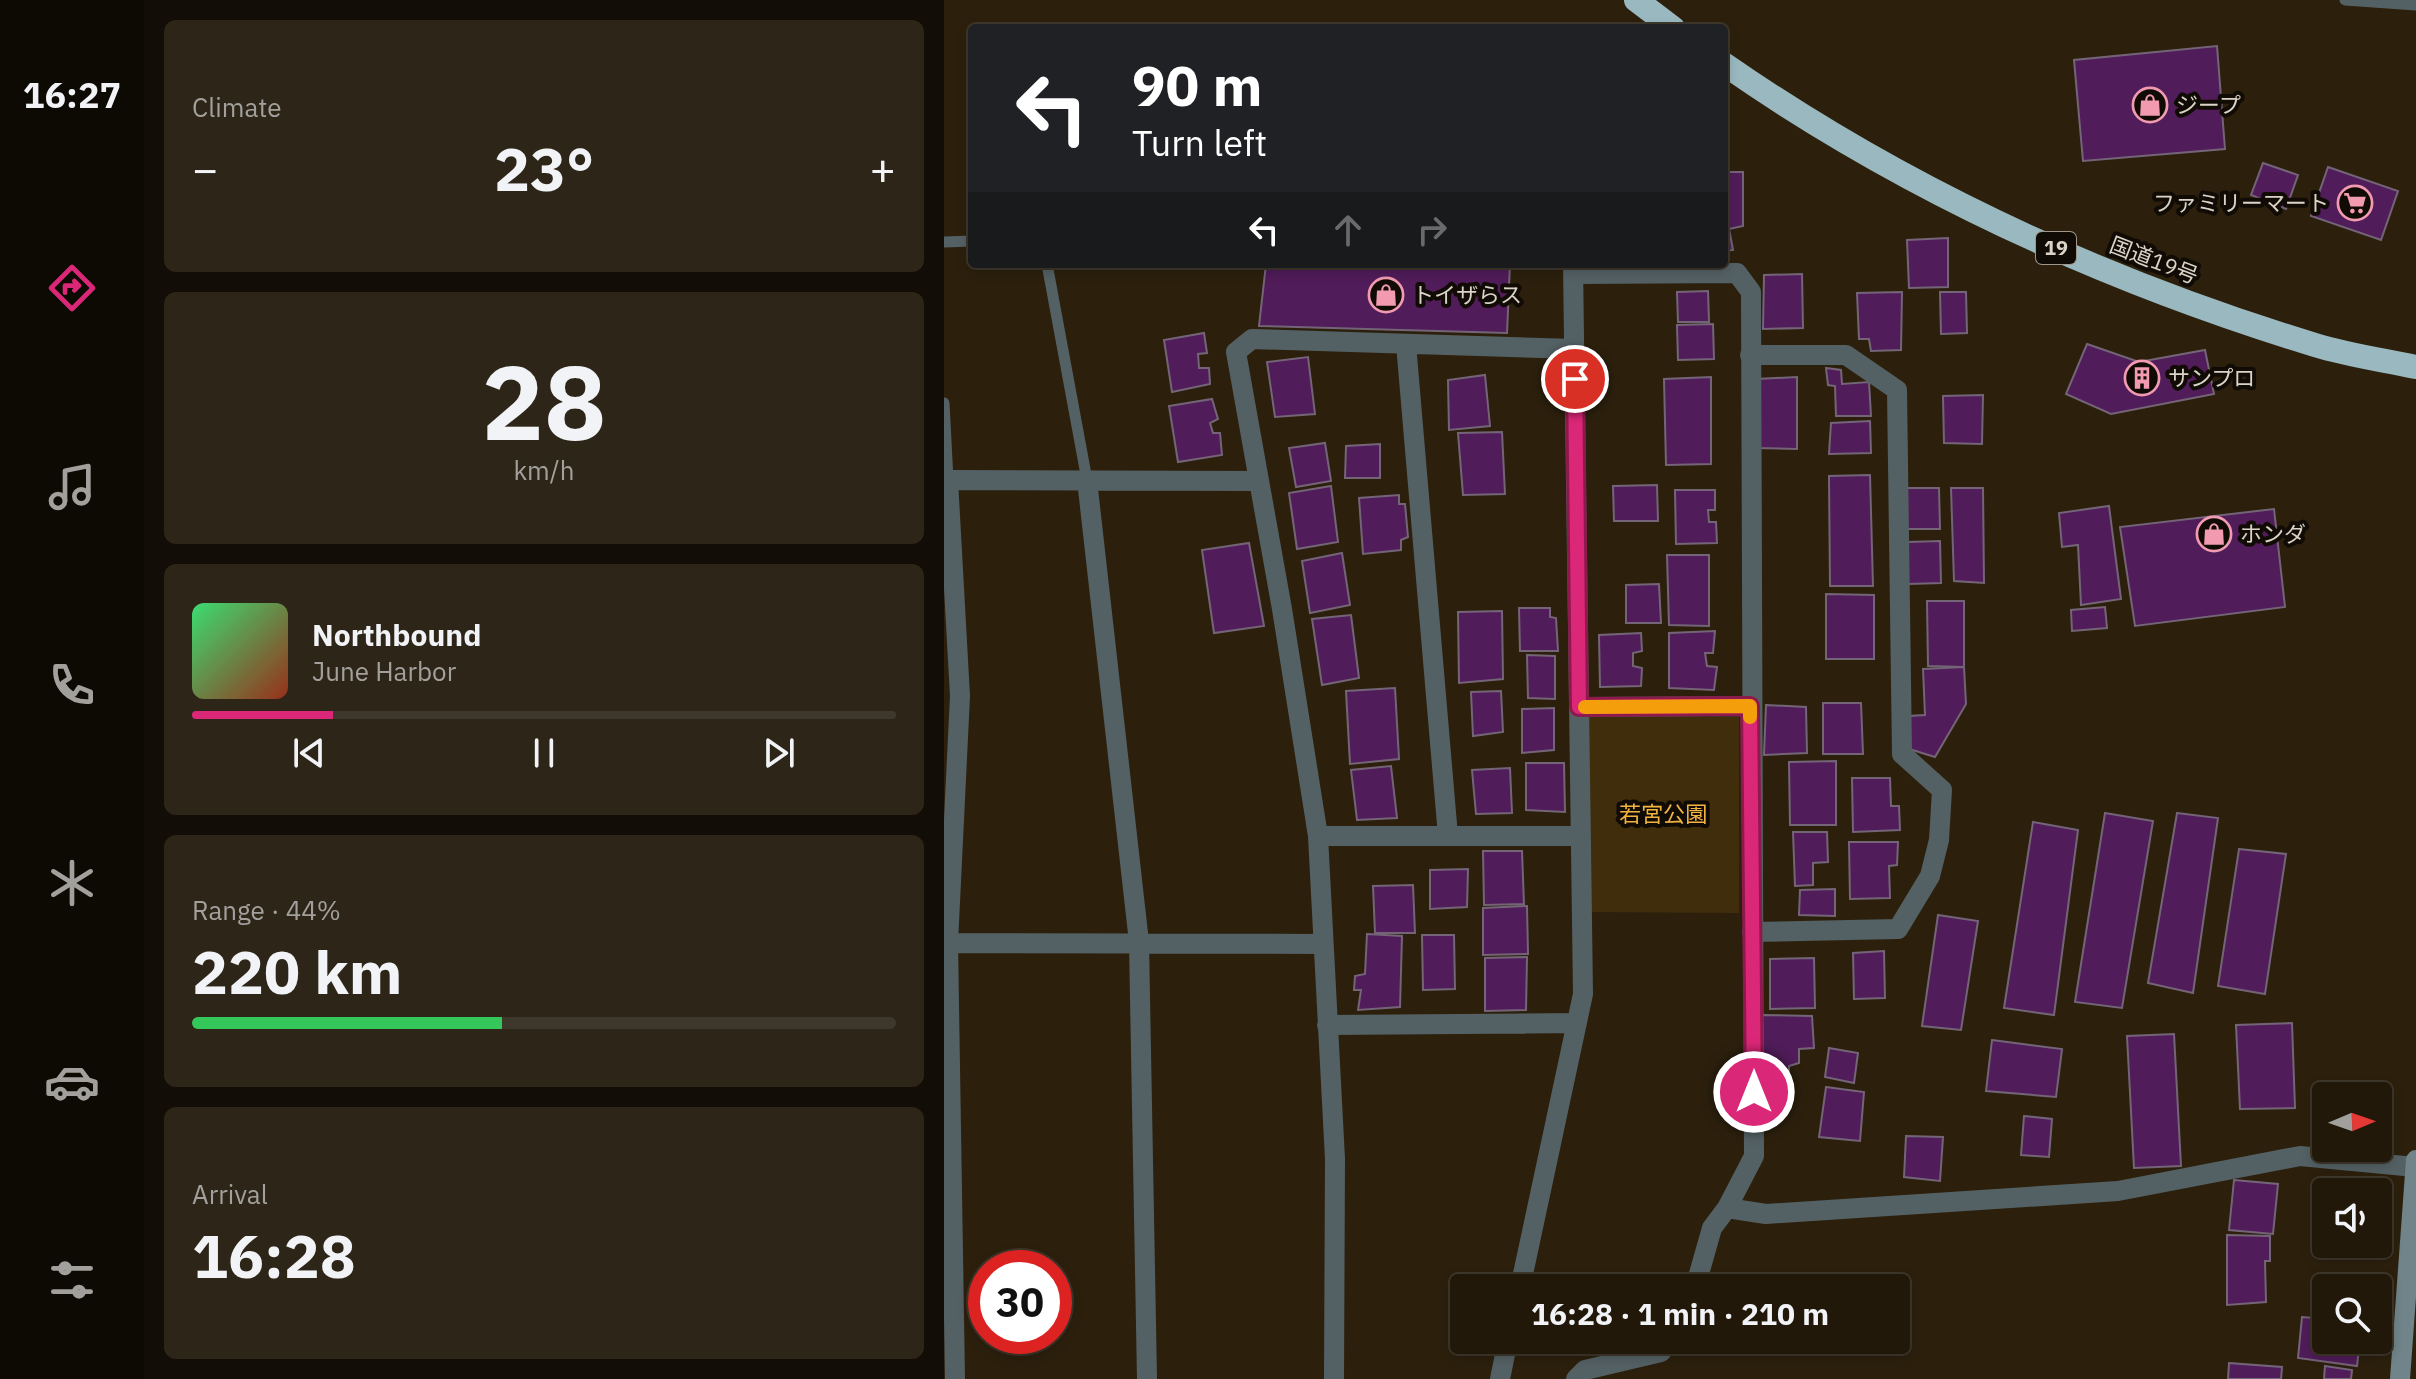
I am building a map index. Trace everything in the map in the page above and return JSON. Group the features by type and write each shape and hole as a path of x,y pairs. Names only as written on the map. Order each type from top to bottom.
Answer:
{"highway":[{"path":"1636,0 1668,24"},
{"name":"国道19号","path":"1728,67 1863,154 1994,221 2135,283 2317,346 2416,367"}],"main road":[{"path":"2406,1377 2416,1160"}],"street":[{"path":"1523,1274 1583,994 1574,269 1737,273 1751,292 1750,706 1754,1156 1727,1208 1712,1228 1699,1274"},
{"path":"1334,1379 1335,1159 1318,836 1236,352 1252,339 1574,349"},
{"path":"1406,344 1448,836"},
{"path":"1750,355 1846,355 1897,390 1902,754 1942,790 1939,840 1930,876 1898,929 1752,932"},
{"path":"955,1379 946,943 960,696 946,480 1259,481"},
{"path":"1087,480 1139,942 1147,1379"},
{"path":"1579,707 1750,706"},
{"path":"1318,836 1581,836"},
{"path":"946,943 1323,944"},
{"path":"1327,1025 1577,1023"},
{"path":"1727,1208 1766,1214 2118,1191 2300,1156 2415,1167"},
{"path":"1500,1379 1505,1354"},
{"path":"1576,1379 1585,1370 1615,1371 1656,1354"}],"lane":[{"path":"2345,0 2416,5"},
{"path":"944,242 968,241"},
{"path":"1048,268 1087,480"},
{"path":"944,403 946,480"}],"green space":[{"name":"若宮公園","path":"1586,716 1739,717 1739,913 1589,912"}],"building":[{"name":"ジープ","path":"2217,46 2225,149 2083,161 2074,60"},
{"path":"2263,163 2298,175 2286,209 2251,195"},
{"name":"ファミリーマート","path":"2328,167 2398,191 2381,240 2311,216"},
{"path":"1728,172 1743,172 1743,226 1729,229 1733,250 1728,251"},
{"path":"1948,238 1948,287 1909,288 1907,240"},
{"name":"トイザらス","path":"1266,268 1510,268 1507,333 1259,326"},
{"path":"1802,274 1803,328 1763,329 1764,275"},
{"path":"1708,291 1709,322 1678,322 1677,292"},
{"path":"1902,292 1901,350 1871,351 1869,339 1859,339 1857,293"},
{"path":"1940,292 1966,292 1967,333 1941,334"},
{"path":"1713,324 1714,359 1678,360 1677,325"},
{"path":"1204,333 1207,353 1198,354 1199,368 1209,368 1210,384 1172,392 1164,340"},
{"name":"サンプロ","path":"2087,344 2139,362 2205,350 2214,394 2111,414 2066,394"},
{"path":"1308,357 1315,414 1275,417 1267,362"},
{"path":"1826,368 1841,370 1842,384 1869,382 1871,416 1836,416 1835,386 1828,385"},
{"path":"1485,375 1490,426 1449,430 1448,380"},
{"path":"1711,377 1711,464 1666,465 1664,379"},
{"path":"1797,377 1797,449 1757,448 1757,379"},
{"path":"1983,395 1982,444 1944,443 1943,396"},
{"path":"1212,399 1218,419 1210,423 1213,433 1220,433 1222,455 1178,462 1169,406"},
{"path":"1870,421 1871,453 1829,454 1831,423"},
{"path":"1502,432 1505,494 1463,495 1458,433"},
{"path":"1325,443 1331,481 1296,487 1289,448"},
{"path":"1380,444 1380,478 1345,478 1346,446"},
{"path":"1870,475 1873,586 1830,586 1829,476"},
{"path":"1657,485 1658,521 1614,521 1613,486"},
{"path":"1331,486 1338,542 1297,549 1289,493"},
{"path":"1906,488 1939,488 1940,529 1907,529"},
{"path":"1951,488 1983,488 1984,583 1954,581"},
{"path":"1675,490 1715,490 1715,510 1708,510 1709,522 1716,522 1717,543 1676,544"},
{"path":"1399,495 1399,504 1405,504 1408,537 1401,540 1401,550 1363,554 1359,498"},
{"path":"2109,506 2121,599 2081,605 2078,545 2062,547 2059,513"},
{"path":"2274,509 2285,607 2135,626 2120,527"},
{"path":"1940,541 1941,583 1908,584 1908,542"},
{"path":"1249,543 1264,626 1214,633 1202,550"},
{"path":"1342,553 1350,605 1310,613 1302,561"},
{"path":"1667,555 1709,555 1709,626 1669,625"},
{"path":"1659,584 1661,623 1626,623 1626,585"},
{"path":"1826,594 1874,595 1874,659 1826,659"},
{"path":"1927,601 1964,601 1964,667 1928,666"},
{"path":"2105,607 2107,628 2072,631 2071,610"},
{"path":"1519,608 1550,608 1550,617 1556,618 1558,651 1520,651"},
{"path":"1502,611 1503,679 1459,683 1458,612"},
{"path":"1351,615 1359,678 1322,685 1312,619"},
{"path":"1715,631 1713,653 1705,653 1707,666 1717,667 1714,690 1669,688 1669,633"},
{"path":"1641,633 1642,651 1633,653 1633,666 1642,668 1641,686 1600,687 1599,635"},
{"path":"1527,655 1555,656 1555,699 1528,698"},
{"path":"1964,667 1966,704 1935,757 1906,748 1908,716 1925,715 1923,669"},
{"path":"1395,688 1399,759 1350,764 1346,691"},
{"path":"1501,691 1503,732 1473,736 1471,692"},
{"path":"1823,703 1861,703 1863,754 1823,754"},
{"path":"1766,705 1806,707 1807,753 1764,755"},
{"path":"1554,708 1554,750 1522,753 1522,709"},
{"path":"1836,761 1836,825 1790,825 1789,762"},
{"path":"1526,763 1564,763 1565,812 1526,810"},
{"path":"1391,766 1397,818 1357,820 1351,770"},
{"path":"1510,768 1512,813 1476,814 1472,770"},
{"path":"1852,778 1890,778 1891,806 1899,806 1900,830 1853,832"},
{"path":"2105,813 2153,821 2122,1008 2075,1002"},
{"path":"2177,813 2218,818 2193,993 2148,983"},
{"path":"2033,822 2078,830 2054,1015 2004,1008"},
{"path":"1793,832 1827,832 1828,862 1813,863 1813,885 1795,886"},
{"path":"1849,842 1898,842 1897,865 1889,866 1890,898 1850,899"},
{"path":"2239,849 2286,854 2265,994 2218,986"},
{"path":"1483,851 1522,851 1524,904 1484,905"},
{"path":"1468,869 1467,907 1430,909 1430,870"},
{"path":"1413,885 1415,933 1375,933 1373,886"},
{"path":"1835,889 1835,916 1799,915 1800,890"},
{"path":"1527,906 1528,954 1483,955 1483,908"},
{"path":"1938,915 1978,921 1961,1030 1922,1026"},
{"path":"1367,934 1402,936 1400,1007 1358,1010 1361,990 1354,990 1355,976 1365,974"},
{"path":"1422,935 1454,935 1455,989 1423,990"},
{"path":"1884,951 1885,998 1854,999 1853,953"},
{"path":"1527,957 1526,1010 1485,1011 1485,958"},
{"path":"1814,958 1815,1008 1770,1009 1770,959"},
{"path":"1762,1015 1812,1016 1814,1048 1799,1049 1799,1063 1789,1066 1788,1099 1764,1099"},
{"path":"2292,1023 2295,1108 2240,1109 2236,1025"},
{"path":"2174,1034 2181,1166 2134,1168 2127,1036"},
{"path":"1992,1040 2062,1049 2056,1097 1986,1091"},
{"path":"1829,1048 1858,1053 1854,1083 1825,1077"},
{"path":"1826,1087 1864,1092 1860,1141 1819,1137"},
{"path":"2024,1116 2052,1119 2049,1157 2021,1155"},
{"path":"1906,1136 1943,1137 1940,1181 1904,1177"},
{"path":"2234,1180 2278,1184 2273,1234 2229,1230"},
{"path":"2227,1235 2270,1236 2270,1261 2265,1261 2266,1302 2227,1305"},
{"path":"2302,1317 2312,1318 2312,1354 2358,1354 2357,1366 2298,1358"},
{"path":"2229,1363 2282,1367 2281,1379 2228,1379"},
{"path":"2325,1366 2352,1370 2351,1379 2324,1379"}],"slow traffic":[{"path":"1585,707 1750,706 1750,717"}],"place":[{"name":"ジープ","path":"2150,105"},
{"name":"ファミリーマート","path":"2355,203"},
{"name":"トイザらス","path":"1386,295"},
{"name":"サンプロ","path":"2142,378"},
{"name":"ホンダ","path":"2214,534"}],"route":[{"path":"1575,379 1579,707 1750,706 1754,1092"}]}
